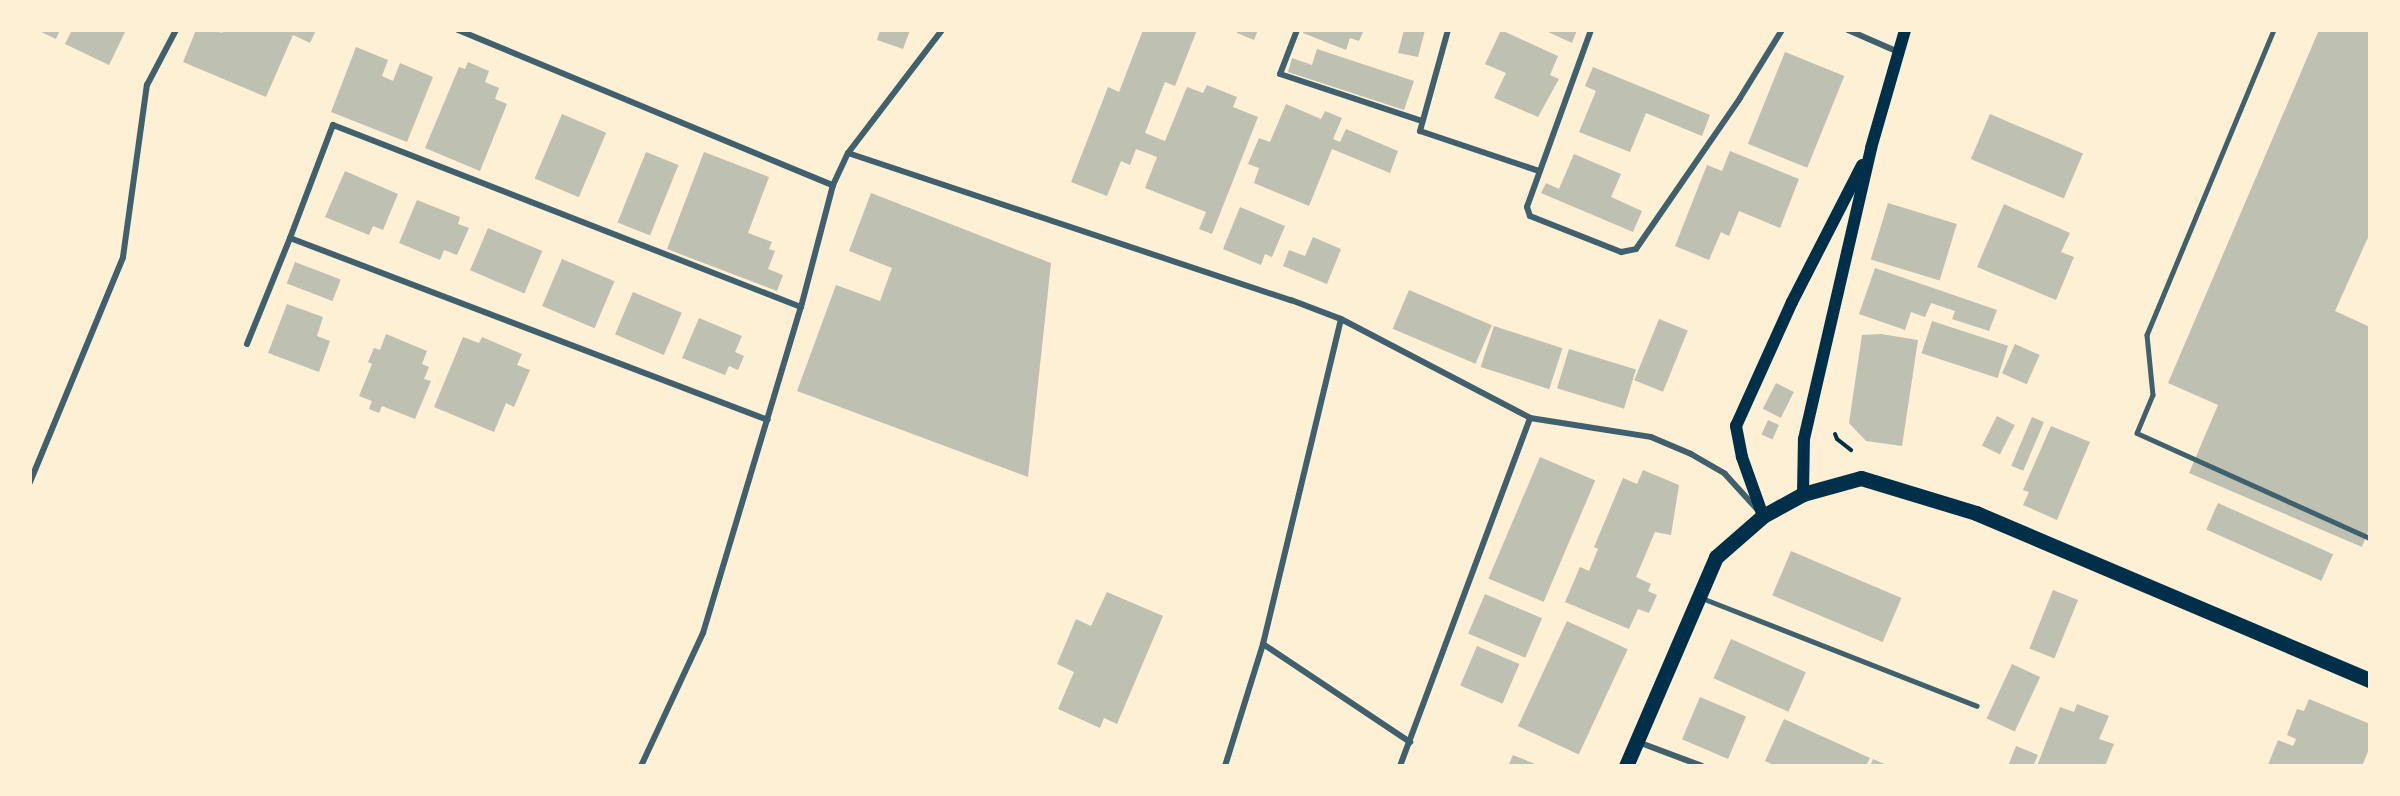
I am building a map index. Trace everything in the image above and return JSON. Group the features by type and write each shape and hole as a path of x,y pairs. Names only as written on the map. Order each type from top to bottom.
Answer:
{"main road":[{"path":"1803,494 1804,439 1871,148 1905,30"},
{"path":"1763,516 1742,457 1736,426 1792,302 1871,148"},
{"path":"1626,766 1716,557 1763,516 1803,494 1861,478 1976,513 2370,680"}],"street":[{"path":"30,482 123,257 147,85 176,30"},
{"path":"458,30 833,185"},
{"path":"641,766 703,633 801,307 833,185 848,153 942,30"},
{"path":"1297,30 1280,74 1422,121"},
{"path":"1448,30 1420,131 1539,171"},
{"path":"1591,30 1527,207 1530,216 1621,252 1636,249 1740,98 1782,30"},
{"path":"1848,30 1899,52"},
{"path":"247,344 333,125 801,307"},
{"path":"848,153 1291,300 1341,319 1530,418 1651,437 1691,454 1725,474 1763,516"},
{"path":"290,238 768,420"},
{"path":"1225,766 1263,644 1341,319"},
{"path":"1400,766 1530,418"},
{"path":"1263,644 1410,742"},
{"path":"1637,741 1702,766"}],"lane":[{"path":"2274,30 2147,335 2153,395 2137,433 2370,538"},
{"path":"1699,597 1977,706"}],"building":[{"path":"37,30 60,30 56,39"},
{"path":"72,30 126,30 109,65 65,44"},
{"path":"196,30 214,30 222,33 223,30 316,30 310,43 293,35 266,97 183,62"},
{"path":"880,30 910,30 903,49 877,40"},
{"path":"1143,30 1197,30 1175,86 1165,82 1145,133 1165,141 1187,87 1203,93 1207,85 1237,97 1233,107 1258,117 1212,234 1199,229 1206,212 1145,188 1157,157 1136,149 1130,165 1121,161 1107,196 1071,182 1108,87 1119,92"},
{"path":"1238,30 1258,30 1254,40 1237,33"},
{"path":"1304,30 1364,30 1359,41 1350,38 1346,50 1303,33"},
{"path":"1404,30 1425,30 1418,57 1398,53"},
{"path":"1501,30 1558,56 1550,75 1559,79 1538,117 1494,98 1506,73 1485,64"},
{"path":"1544,30 1577,30 1572,43"},
{"path":"2319,30 2370,30 2370,233 2335,311 2370,327 2370,527 2362,547 2189,473 2218,405 2168,383"},
{"path":"356,47 388,60 382,76 393,81 400,63 433,77 407,142 331,112"},
{"path":"1317,49 1414,81 1404,110 1288,72 1292,58 1312,65"},
{"path":"1785,52 1844,76 1807,168 1748,144"},
{"path":"468,62 489,71 485,82 499,88 495,99 507,104 480,171 425,148 459,67 465,69"},
{"path":"1593,67 1710,115 1702,136 1646,113 1630,152 1579,132 1596,91 1585,86"},
{"path":"1286,104 1321,119 1325,111 1342,118 1333,139 1340,142 1346,129 1398,151 1390,173 1332,149 1309,206 1254,183 1259,168 1248,164 1259,138 1270,142"},
{"path":"562,114 606,133 579,197 535,178"},
{"path":"1990,114 2083,153 2064,199 1971,159"},
{"path":"1730,151 1799,179 1780,228 1739,211 1729,236 1721,232 1709,260 1675,246 1707,165 1722,171"},
{"path":"646,152 678,165 650,236 618,222"},
{"path":"704,152 769,177 748,233 772,242 769,249 775,251 768,269 783,275 777,291 667,249"},
{"path":"1574,154 1621,174 1611,197 1642,211 1633,232 1541,193 1546,183 1559,189"},
{"path":"345,171 398,194 383,230 373,226 369,235 325,217"},
{"path":"871,193 1051,263 1028,477 797,391 836,285 880,301 892,268 849,251"},
{"path":"417,200 460,217 458,224 469,228 457,255 444,250 440,260 399,243"},
{"path":"1888,203 1957,224 1940,280 1871,259"},
{"path":"2004,204 2070,233 2061,252 2074,257 2056,300 1977,267"},
{"path":"1240,207 1285,226 1272,257 1265,254 1261,265 1223,249"},
{"path":"488,228 542,251 524,293 470,270"},
{"path":"1313,237 1341,249 1327,284 1283,266 1289,250 1305,256"},
{"path":"562,259 614,281 595,328 542,306"},
{"path":"295,262 341,280 333,301 287,283"},
{"path":"1875,268 1997,310 1989,331 1952,319 1955,311 1931,303 1925,317 1911,312 1905,330 1859,314"},
{"path":"1409,290 1492,325 1475,364 1393,329"},
{"path":"633,292 682,313 664,355 615,334"},
{"path":"287,304 323,317 317,336 330,341 319,372 268,353"},
{"path":"699,318 742,336 735,352 744,356 738,370 729,366 725,375 682,358"},
{"path":"1659,319 1688,331 1663,392 1634,380"},
{"path":"1932,321 2008,346 1998,378 1921,353"},
{"path":"1494,326 1562,348 1549,389 1481,367"},
{"path":"386,334 427,351 422,364 429,367 424,379 431,381 415,419 382,406 379,413 369,409 372,401 359,396 372,364 368,362 374,348 380,350"},
{"path":"1881,334 1918,340 1902,446 1866,441 1849,423 1862,335"},
{"path":"463,337 479,343 482,337 522,354 517,365 530,370 514,407 506,403 494,432 434,407"},
{"path":"2015,344 2040,355 2027,384 2002,373"},
{"path":"1569,349 1636,369 1624,409 1557,388"},
{"path":"1776,383 1794,392 1781,418 1763,409"},
{"path":"1997,416 2015,425 2000,454 1982,445"},
{"path":"2032,417 2044,422 2023,471 2011,466"},
{"path":"1768,420 1779,425 1772,439 1761,435"},
{"path":"2051,426 2090,442 2057,520 2023,505 2029,492 2023,490"},
{"path":"1540,457 1595,480 1544,602 1488,579"},
{"path":"1643,470 1679,485 1671,535 1655,532 1636,577 1651,584 1648,591 1657,595 1649,613 1638,609 1629,629 1565,602 1580,567 1589,571 1598,549 1594,547 1623,478 1637,484"},
{"path":"2218,503 2333,554 2321,581 2206,529"},
{"path":"1791,551 1901,598 1883,642 1772,595"},
{"path":"2053,590 2078,600 2054,659 2029,648"},
{"path":"1107,592 1163,616 1117,724 1104,718 1100,728 1058,709 1074,672 1057,664 1076,619 1091,626"},
{"path":"1485,594 1542,618 1525,658 1468,634"},
{"path":"1567,621 1628,649 1579,754 1518,726"},
{"path":"1731,639 1806,672 1788,712 1714,678"},
{"path":"1477,646 1519,664 1503,704 1460,686"},
{"path":"2012,664 2040,677 2015,731 1987,718"},
{"path":"1700,697 1746,717 1728,759 1682,739"},
{"path":"2309,699 2370,724 2370,747 2362,766 2268,765 2278,740 2293,746 2296,739 2287,735 2297,709 2304,711"},
{"path":"2077,704 2109,716 2099,739 2114,744 2105,766 2037,766 2060,707 2074,712"},
{"path":"1784,719 1870,758 1866,766 1776,766 1765,761"},
{"path":"2016,746 2038,755 2033,766 2008,766"},
{"path":"1513,755 1540,766 1508,766"},
{"path":"1873,759 1889,766 1870,766"}]}
